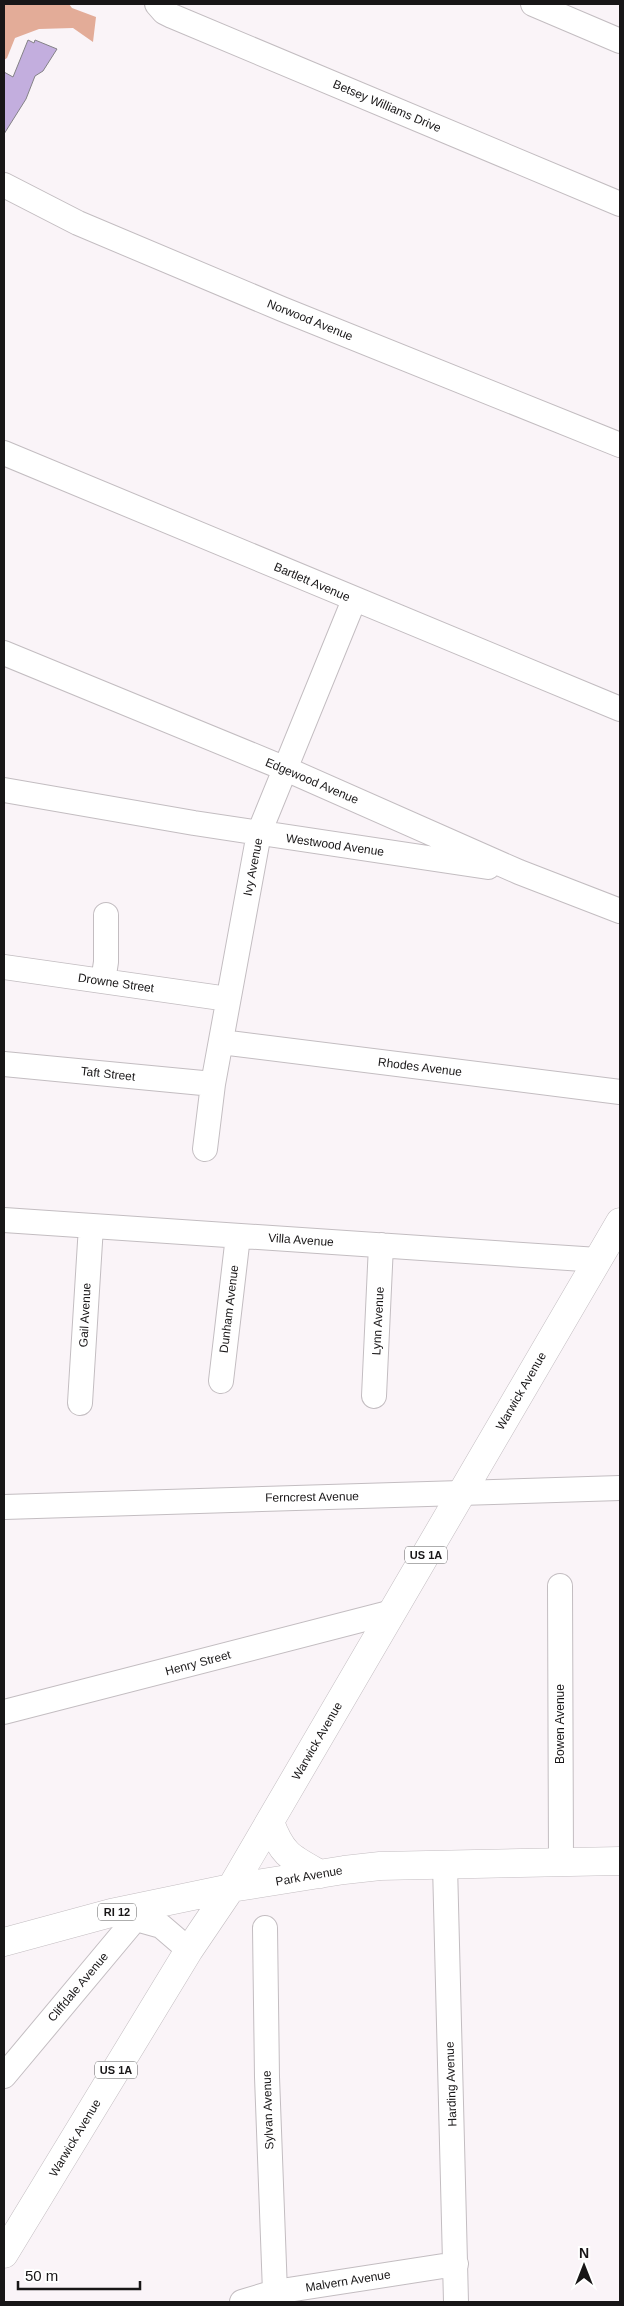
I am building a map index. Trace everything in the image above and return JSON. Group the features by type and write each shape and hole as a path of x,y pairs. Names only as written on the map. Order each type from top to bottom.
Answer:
{"main road":[{"name":"Warwick Avenue","path":"4,2254 190,1950 231,1888 620,1222"},
{"path":"270,1822 277,1843 291,1858 320,1874"},
{"name":"Park Avenue","path":"4,1942 124,1916 231,1888 371,1867 620,1861"}],"street":[{"name":"Betsey Williams Drive","path":"157,4 164,12 172,16 620,204"},
{"path":"533,4 620,40"},
{"name":"Norwood Avenue","path":"4,185 78,223 282,309 620,445"},
{"name":"Bartlett Avenue","path":"4,453 620,710"},
{"name":"Ivy Avenue","path":"205,1149 213,1084 259,833 354,600"},
{"name":"Edgewood Avenue","path":"4,653 286,769 519,872 620,910"},
{"name":"Westwood Avenue","path":"4,790 259,833 519,872"},
{"path":"103,981 106,962 106,915"},
{"name":"Drowne Street","path":"4,967 228,999"},
{"name":"Rhodes Avenue","path":"221,1042 620,1092"},
{"name":"Taft Street","path":"4,1064 213,1084"},
{"name":"Villa Avenue","path":"4,1220 598,1260"},
{"name":"Gail Avenue","path":"80,1404 91,1226"},
{"name":"Dunham Avenue","path":"221,1381 238,1236"},
{"name":"Lynn Avenue","path":"374,1396 381,1245"},
{"name":"Ferncrest Avenue","path":"4,1508 202,1500 620,1488"},
{"name":"Bowen Avenue","path":"560,1586 561,1862"},
{"name":"Henry Street","path":"4,1712 392,1612"},
{"name":"Harding Avenue","path":"445,1865 456,2302"},
{"path":"124,1916 161,1926 190,1950"},
{"name":"Cliffdale Avenue","path":"4,2076 124,1916"},
{"name":"Sylvan Avenue","path":"265,1928 267,2087 275,2292"},
{"name":"Malvern Avenue","path":"242,2302 275,2292 456,2264"}],"shaded area":[{"path":"4,4 69,4 72,8 96,17 93,42 73,28 39,29 15,38 7,58 4,60"}],"building":[{"path":"28,40 34,43 35,40 57,49 43,71 35,76 26,99 4,134 4,72 13,77"}]}
